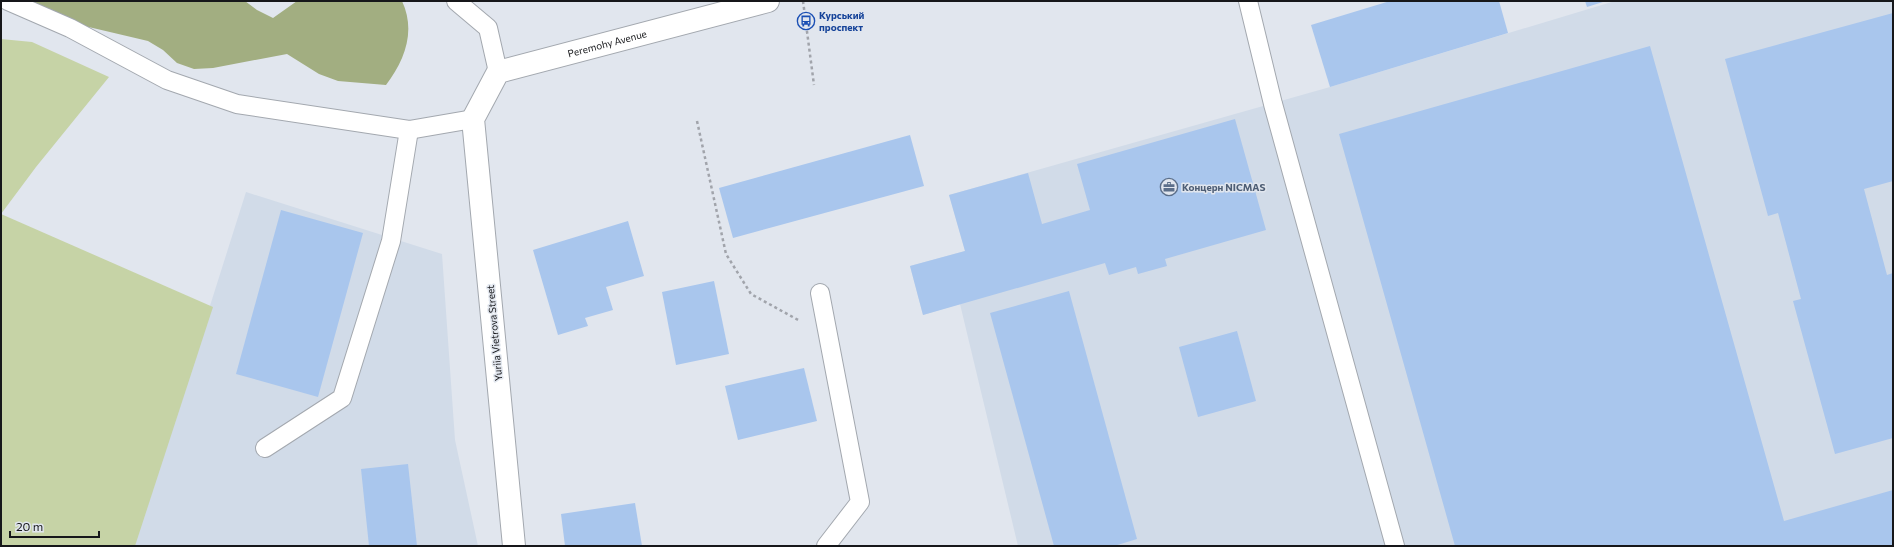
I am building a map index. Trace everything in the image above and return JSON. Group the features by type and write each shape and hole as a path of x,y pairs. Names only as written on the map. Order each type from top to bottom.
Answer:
{"street":[{"name":"Peremohy Avenue","path":"498,72 768,1"},
{"path":"473,119 498,72"},
{"name":"Yuriia Vietrova Street","path":"473,119 514,546"}],"lane":[{"path":"8,1 70,28 167,80 237,104 409,130 473,119"},
{"path":"456,1 488,28 498,72"},
{"path":"1248,1 1273,104 1395,546"},
{"path":"265,448 342,398 391,241 409,130"},
{"path":"820,293 860,502 826,546"}],"path":[{"path":"803,1 814,85"},
{"path":"697,121 726,254 751,294 828,337"}],"shaded area":[{"path":"1615,1 1893,1 1893,546 1018,546 960,304 923,315 910,266 965,251 949,195 1330,87"},
{"path":"246,192 442,254 455,440 478,546 134,546"}],"green space":[{"path":"30,1 245,1 257,10 273,18 297,1 402,1 408,23 408,34 403,55 386,85 338,81 319,74 287,54 213,68 194,69 177,63 163,50 148,41 59,20"},
{"path":"1,39 32,42 109,77 36,167 1,214"},
{"path":"1,214 213,307 135,546 1,546"}],"building":[{"path":"1390,1 1499,1 1508,33 1330,87 1311,25"},
{"path":"1585,1 1606,1 1587,7"},
{"path":"1893,13 1893,181 1864,189 1887,275 1893,273 1893,438 1835,454 1793,301 1801,299 1778,213 1768,216 1725,59"},
{"path":"1650,46 1784,521 1893,490 1893,546 1455,546 1339,134"},
{"path":"1235,119 1266,230 1165,259 1167,266 1138,274 1136,267 1109,275 1105,263 923,315 910,266 965,251 949,195 1028,173 1042,224 1090,210 1077,164"},
{"path":"910,135 924,186 733,238 719,188"},
{"path":"281,210 363,233 318,397 236,374"},
{"path":"628,221 644,276 606,287 613,310 585,318 588,326 558,335 533,250"},
{"path":"714,281 729,354 676,365 662,292"},
{"path":"1069,291 1137,539 1114,546 1054,546 990,313"},
{"path":"1237,331 1256,401 1198,417 1179,347"},
{"path":"804,368 817,421 738,440 725,386"},
{"path":"408,464 417,546 369,546 361,469"},
{"path":"635,503 642,546 565,546 561,514"}],"place":[{"name":"Курський проспект","path":"806,21"},
{"name":"Концерн NICMAS","path":"1169,187"}]}
